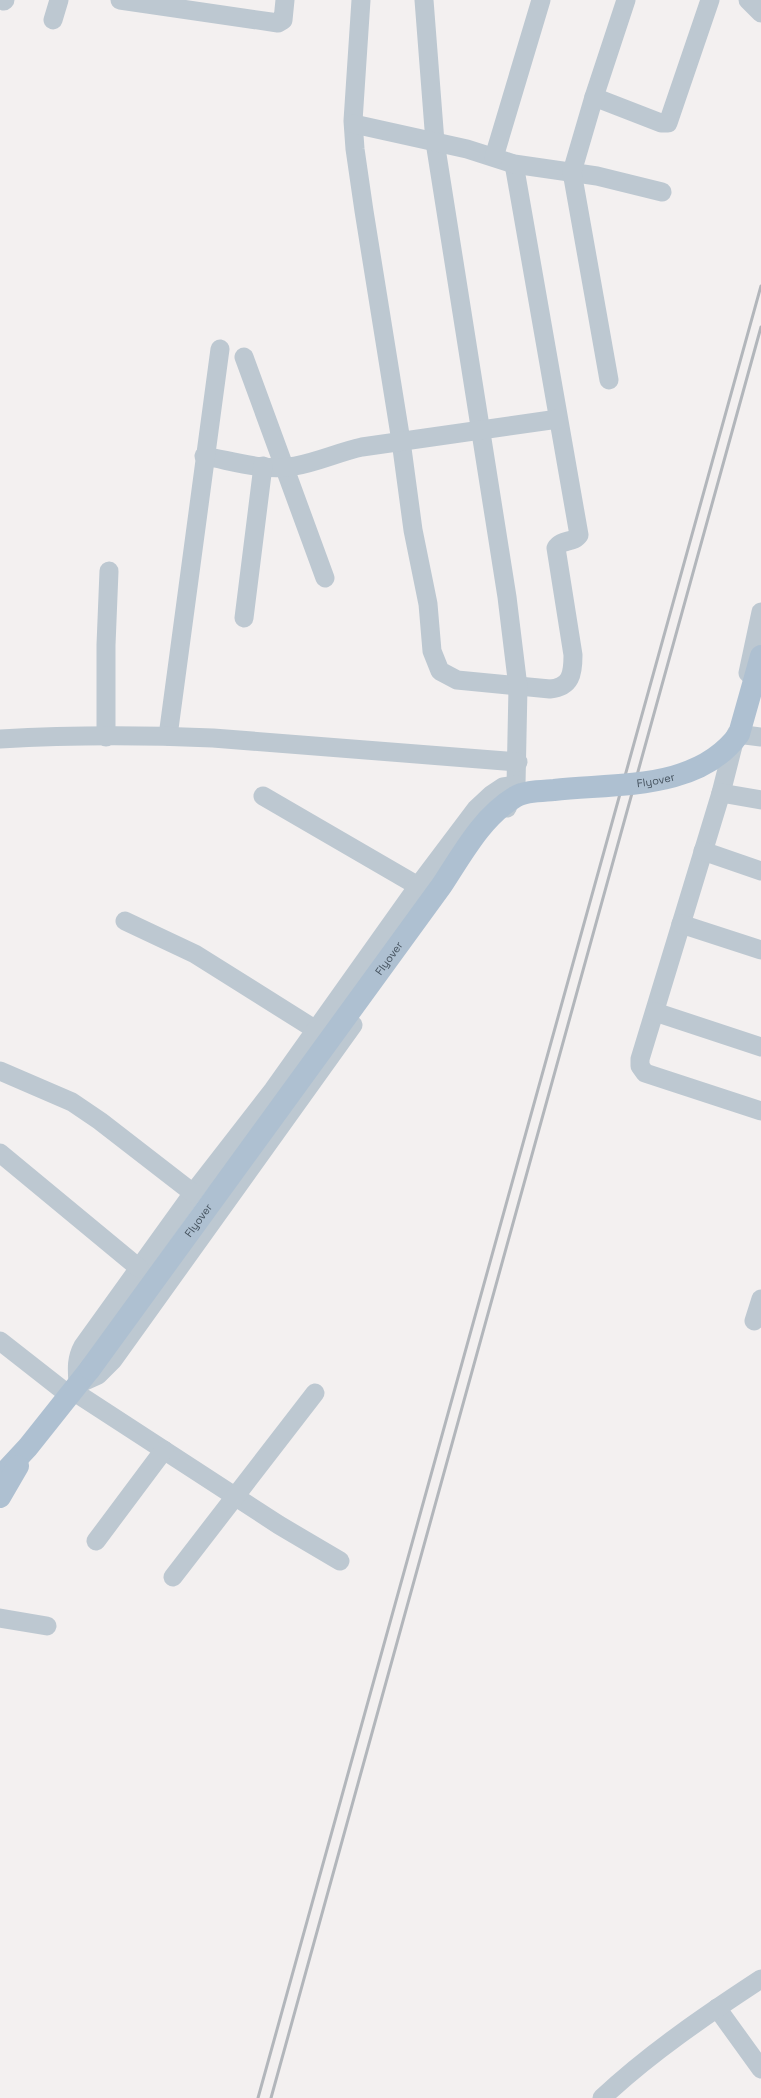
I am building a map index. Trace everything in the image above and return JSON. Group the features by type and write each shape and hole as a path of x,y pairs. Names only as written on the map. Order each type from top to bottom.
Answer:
{"main road":[{"name":"Flyover","path":"28,1447 78,1385 442,885 487,819 516,795 574,788 640,783 665,778 701,766 719,756 732,745 740,734 761,656"},
{"path":"0,1477 28,1447"},
{"path":"0,1497 28,1447"}],"street":[{"path":"53,20 59,0"},
{"path":"120,0 204,6 280,23 284,17 285,0"},
{"path":"361,0 354,124 364,211 401,441 413,530 428,604 432,651 440,671 457,680 550,689 563,687 569,679 574,655 556,551 559,544 576,538 579,535 514,164"},
{"path":"78,1385 98,1375 113,1360 285,1123 445,894 502,817 516,785 518,762 518,687 507,597 435,142 424,0"},
{"path":"494,157 541,0"},
{"path":"609,380 572,172 594,97 626,0"},
{"path":"594,97 661,123 668,123 710,0"},
{"path":"748,0 761,13"},
{"path":"354,124 467,149 514,164 621,180 662,192"},
{"path":"168,736 204,456 220,349"},
{"path":"244,357 325,578"},
{"path":"204,456 263,466 285,467 294,466 352,450 401,441 558,419"},
{"path":"244,618 263,466"},
{"path":"106,737 106,645 109,571"},
{"path":"761,612 730,762 640,1059 642,1070 645,1073 761,1111"},
{"path":"730,762 753,736 761,686"},
{"path":"0,739 168,736 329,746 518,762"},
{"path":"78,1385 78,1355 193,1193 273,1090 418,886 476,809 490,795 503,788 516,785"},
{"path":"721,793 761,800"},
{"path":"263,796 418,886"},
{"path":"703,851 761,870"},
{"path":"125,921 196,954 316,1030"},
{"path":"681,924 761,950"},
{"path":"655,1012 761,1047"},
{"path":"0,1071 58,1095 78,1106 193,1193"},
{"path":"0,1153 139,1268"},
{"path":"754,1321 761,1299"},
{"path":"0,1340 78,1385 164,1450 279,1525 340,1561"},
{"path":"173,1577 315,1393"},
{"path":"96,1541 164,1450"},
{"path":"0,1618 47,1626"},
{"path":"602,2098 622,2079 717,2008 761,1979"},
{"path":"717,2008 761,2069"}],"railway":[{"path":"258,2098 761,286"},
{"path":"271,2098 761,327"}]}
